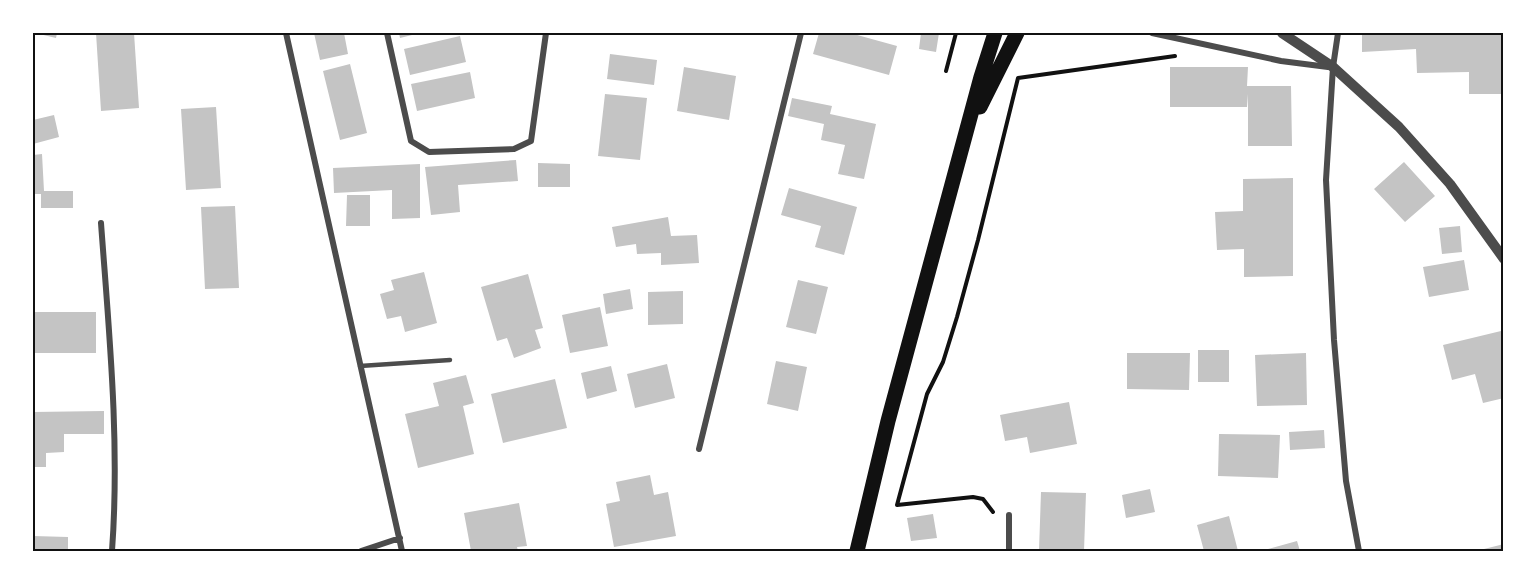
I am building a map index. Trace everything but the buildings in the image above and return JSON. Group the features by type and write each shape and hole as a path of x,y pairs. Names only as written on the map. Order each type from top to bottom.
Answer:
{"main road":[{"path":"857,551 888,422 995,33"},
{"path":"965,137 1017,33"}],"street":[{"path":"286,33 402,551"},
{"path":"387,33 411,141 429,152 514,149 531,141 546,33"},
{"path":"699,448 801,33"},
{"path":"1152,33 1281,61 1333,67"},
{"path":"1282,33 1333,67 1399,127 1450,184 1504,259"},
{"path":"1338,33 1333,67 1326,180 1333,318 1346,481 1359,551"},
{"path":"101,223 112,365 116,482 112,551"},
{"path":"1009,515 1009,551"},
{"path":"361,551 400,538"}],"lane":[{"path":"360,366 450,360"}],"path":[{"path":"946,70 956,33"},
{"path":"1009,515 994,514 983,499 973,497 897,505 927,394 943,362 957,317 1018,78 1177,55 1196,43"}]}
